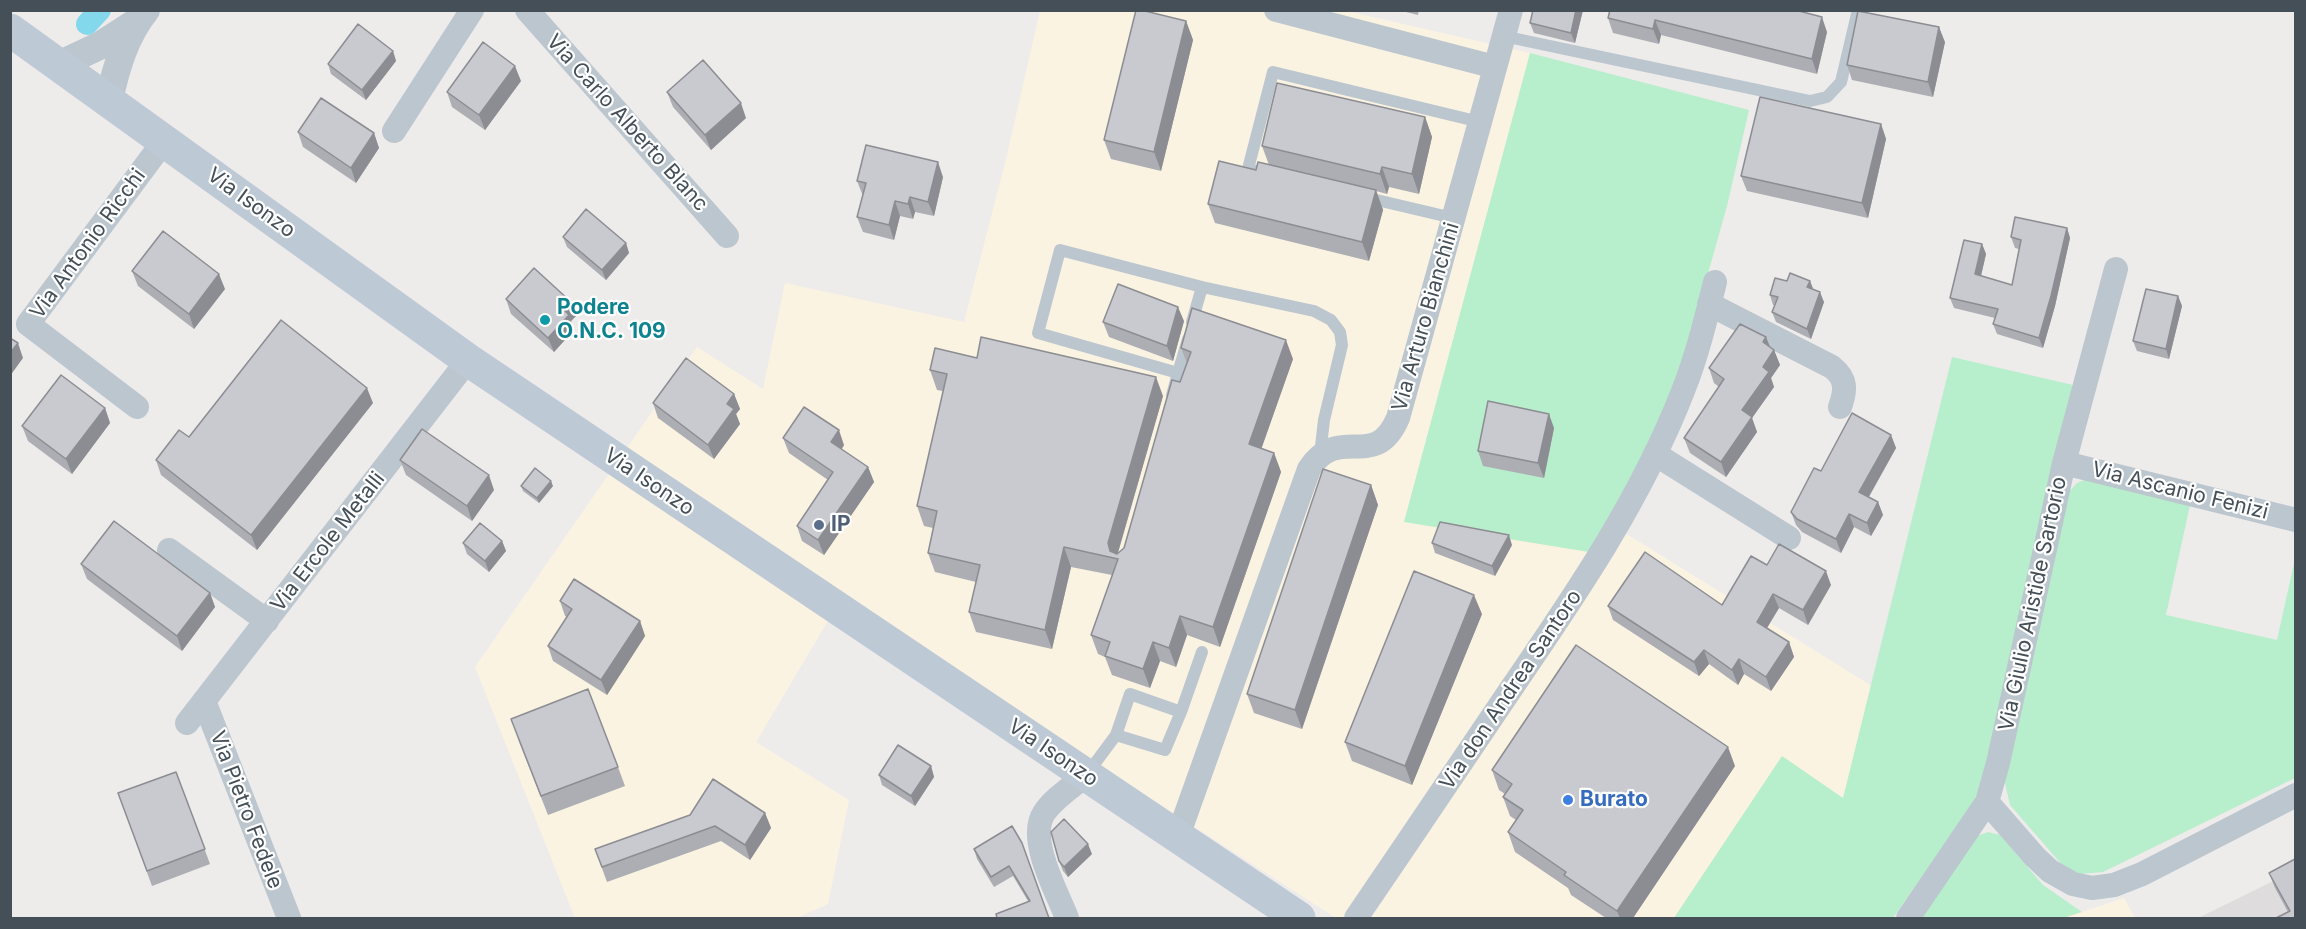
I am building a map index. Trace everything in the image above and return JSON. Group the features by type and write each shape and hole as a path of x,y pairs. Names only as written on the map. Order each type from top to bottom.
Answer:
{"main road":[{"name":"Via Isonzo","path":"13,38 61,64 468,360 1299,918"}],"street":[{"path":"394,131 472,10"},
{"name":"Via Carlo Alberto Blanc","path":"527,10 727,236"},
{"path":"1276,10 1495,67"},
{"name":"Via Arturo Bianchini","path":"1320,455 1335,446 1372,446 1386,438 1395,425 1511,10"},
{"path":"61,64 99,46 141,16"},
{"path":"109,100 119,61 141,16"},
{"name":"Via Antonio Ricchi","path":"137,407 28,324 164,141"},
{"name":"Via Giulio Aristide Sartorio","path":"1908,918 1986,802 1998,763 2064,463 2116,269"},
{"name":"Via don Andrea Santoro","path":"1356,918 1588,575 1624,514 1688,380 1712,293 1839,373 1845,387 1840,407"},
{"name":"Via Ercole Metalli","path":"187,723 468,360"},
{"path":"1654,454 1789,538"},
{"path":"1178,836 1304,481 1309,469 1320,455"},
{"name":"Via Ascanio Fenizi","path":"2064,463 2295,520"},
{"path":"169,550 267,621"},
{"name":"Via Pietro Fedele","path":"204,701 289,918"},
{"path":"1067,918 1040,848 1039,825 1050,805 1086,775"},
{"path":"1986,802 2050,871 2073,884 2092,888 2114,885 2142,874 2295,795"}],"lane":[{"path":"1503,36 1810,101 1827,98 1841,82 1858,10"},
{"path":"1270,174 1248,169 1273,72 1480,122"},
{"path":"1347,193 1453,218"},
{"path":"1178,373 1038,333 1060,250 1203,287 1314,311 1337,325 1342,345 1324,420 1320,455"},
{"path":"1168,407 1203,287"},
{"path":"1116,735 1165,750 1202,652"},
{"path":"1086,775 1116,735 1130,694 1181,712"}],"shaded area":[{"path":"1342,10 1530,53 1404,522 1612,525 1872,686 1843,799 1782,757 1674,918 1336,918 841,599 756,742 849,800 828,904 797,918 575,918 475,667 697,347 763,389 785,283 964,322 1006,159 1040,11"},
{"path":"2295,870 2295,918 2198,918 2249,893"},
{"path":"2124,898 2135,918 2063,918 2082,912"}],"green space":[{"path":"1530,53 1749,110 1727,206 1680,373 1612,525 1595,553 1404,522"},
{"path":"1952,357 2073,385 1993,757 1974,801 1893,918 1674,918 1782,756 1843,798"},
{"path":"2089,478 2190,505 2166,615 2277,640 2295,559 2295,778 2103,872 2080,874 2063,866 2010,805 2004,779 2068,493 2077,483"},
{"path":"1988,832 2000,835 2043,885 2082,912 2063,918 1921,918 1977,836"}],"building":[{"path":"1136,10 1186,21 1154,152 1104,140"},
{"path":"1533,10 1576,10 1571,33 1530,23"},
{"path":"1610,10 1795,10 1822,17 1812,59 1655,20 1653,29 1608,18"},
{"path":"1858,11 1939,27 1928,82 1847,65"},
{"path":"358,24 393,51 362,90 328,64"},
{"path":"483,42 515,66 479,115 447,92"},
{"path":"703,60 741,103 705,135 667,92"},
{"path":"1277,83 1425,117 1412,174 1382,167 1380,174 1262,146"},
{"path":"1760,97 1881,124 1862,203 1741,176"},
{"path":"321,98 374,133 351,168 298,132"},
{"path":"866,145 938,162 928,202 910,197 908,204 895,201 889,225 857,217 866,183 857,181"},
{"path":"1219,161 1256,170 1258,162 1376,190 1362,242 1208,204"},
{"path":"586,209 626,243 602,270 563,237"},
{"path":"2015,217 2067,228 2039,338 1993,324 1998,309 1950,298 1964,240 1982,244 1975,274 2012,285 2021,240 2011,237"},
{"path":"163,231 219,274 189,314 132,271"},
{"name":"Podere O.N.C. 109","path":"534,268 570,301 563,309 569,315 548,338 506,299"},
{"path":"1790,273 1810,281 1807,287 1820,292 1807,329 1772,312 1778,297 1770,295 1775,278 1787,281"},
{"path":"1118,284 1178,307 1167,346 1103,322"},
{"path":"2146,289 2178,296 2166,349 2133,341"},
{"path":"1192,308 1286,340 1249,444 1274,453 1213,627 1180,616 1169,648 1153,642 1143,669 1105,656 1110,642 1091,635 1118,559 1064,547 1045,630 969,612 980,565 928,553 937,511 917,506 947,374 930,370 935,348 977,358 981,337 1156,377 1108,543 1110,551 1117,554 1124,548 1172,380 1180,382 1191,352 1181,348"},
{"path":"281,320 367,388 251,535 156,460 179,430 189,437"},
{"path":"1740,324 1766,337 1763,342 1774,350 1763,367 1769,372 1742,410 1752,417 1721,462 1684,438 1724,379 1709,368"},
{"path":"10,338 18,343 10,353"},
{"path":"686,358 734,394 727,404 734,409 708,445 653,403"},
{"path":"61,375 105,408 66,459 22,426"},
{"path":"1488,401 1549,414 1538,463 1478,451"},
{"path":"804,407 839,430 831,442 868,467 818,540 797,526 833,472 783,438"},
{"path":"1852,413 1891,435 1859,492 1878,502 1867,523 1849,514 1836,539 1797,519 1791,512 1814,468 1821,471"},
{"path":"422,429 489,475 467,506 400,460"},
{"path":"535,468 551,481 537,498 521,486"},
{"path":"1323,469 1371,485 1295,710 1247,694"},
{"path":"114,521 210,593 177,636 81,564"},
{"path":"1440,522 1509,535 1492,566 1432,543"},
{"path":"480,523 502,541 485,561 463,543"},
{"path":"1779,544 1826,571 1803,610 1773,594 1757,622 1789,642 1766,677 1739,659 1732,670 1704,650 1694,662 1608,606 1645,552 1722,605 1751,556 1767,565"},
{"path":"1414,571 1474,595 1405,766 1345,742"},
{"path":"574,579 640,621 601,680 548,646 572,609 560,601"},
{"path":"1576,645 1728,747 1617,911 1564,875 1566,872 1508,832 1523,810 1503,797 1512,784 1492,770"},
{"path":"588,689 618,767 541,796 511,719"},
{"path":"898,745 931,766 911,796 879,775"},
{"path":"176,772 205,849 147,871 118,793"},
{"path":"713,779 765,813 745,845 715,826 602,867 595,849 690,815"},
{"path":"1064,819 1088,844 1064,867 1059,861 1051,832"},
{"path":"1012,826 1022,843 1049,918 997,918 996,914 1030,901 1009,866 991,877 974,849"},
{"path":"2295,859 2295,918 2276,918 2290,911 2269,873"}],"waterway":[{"path":"87,24 100,10"}],"place":[{"name":"Podere O.N.C. 109","path":"545,320"},
{"name":"IP","path":"819,525"},
{"name":"Burato","path":"1568,800"}]}
